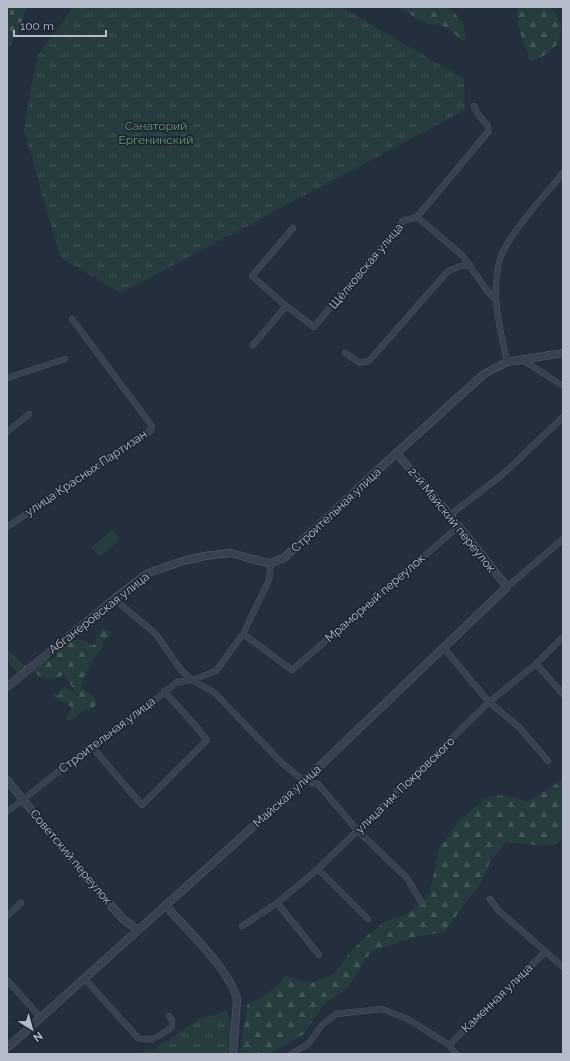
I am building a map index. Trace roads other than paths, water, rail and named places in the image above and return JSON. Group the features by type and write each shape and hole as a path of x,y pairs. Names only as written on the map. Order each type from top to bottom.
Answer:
{"street":[{"name":"Щёлковская улица","path":"286,306 314,327 403,221 417,217 488,132 488,126 478,114 474,106"},
{"path":"507,362 499,328 496,299 496,275 500,258 510,240 563,173"},
{"path":"417,217 462,255 488,292 496,299"},
{"path":"253,345 286,306 252,276 293,228"},
{"path":"345,354 360,363 369,361 448,271 461,266 470,265"},
{"name":"улица Красных Партизан","path":"7,527 151,430 152,426 72,319"},
{"name":"Строительная улица","path":"7,812 91,746 137,715 164,691 177,682 192,680 216,671 243,634 269,580 271,563 284,558 297,547 484,374 507,362 563,353"},
{"path":"7,378 65,359"},
{"path":"521,359 563,386"},
{"path":"7,432 29,414"},
{"path":"450,515 502,475 563,417"},
{"name":"2-й Майский переулок","path":"397,454 450,515 506,587"},
{"name":"Мраморный переулок","path":"243,634 292,670 458,526"},
{"name":"Майская улица","path":"7,1048 304,781 506,587 563,539"},
{"name":"Абганеровская улица","path":"7,687 148,573 204,556 232,553 271,563"},
{"path":"114,599 156,634 181,670 192,680 215,694 282,763 304,781 318,784 359,831 407,878 422,903"},
{"name":"улица им. Покровского","path":"242,926 277,903 318,869 359,831 489,702 536,664 563,637"},
{"path":"443,647 489,702 519,727 548,761"},
{"path":"536,664 563,694"},
{"path":"91,746 142,806 207,740 164,691"},
{"name":"Советский переулок","path":"7,780 123,919 138,930"},
{"path":"318,869 368,919"},
{"path":"490,900 498,910 563,967"},
{"path":"7,916 21,903"},
{"path":"277,903 319,956"},
{"path":"166,906 232,983 238,1000 233,1054"},
{"name":"Каменная улица","path":"449,1045 545,952"},
{"path":"84,978 138,1038 151,1040 160,1036 172,1027 172,1020 168,1016"},
{"path":"7,980 40,1017"},
{"path":"291,1054 308,1044 322,1025 336,1014 382,1009 408,1019 449,1045 456,1054"}],"park label":[{"name":"Санаторий Ергенинский","path":"156,133"}]}
